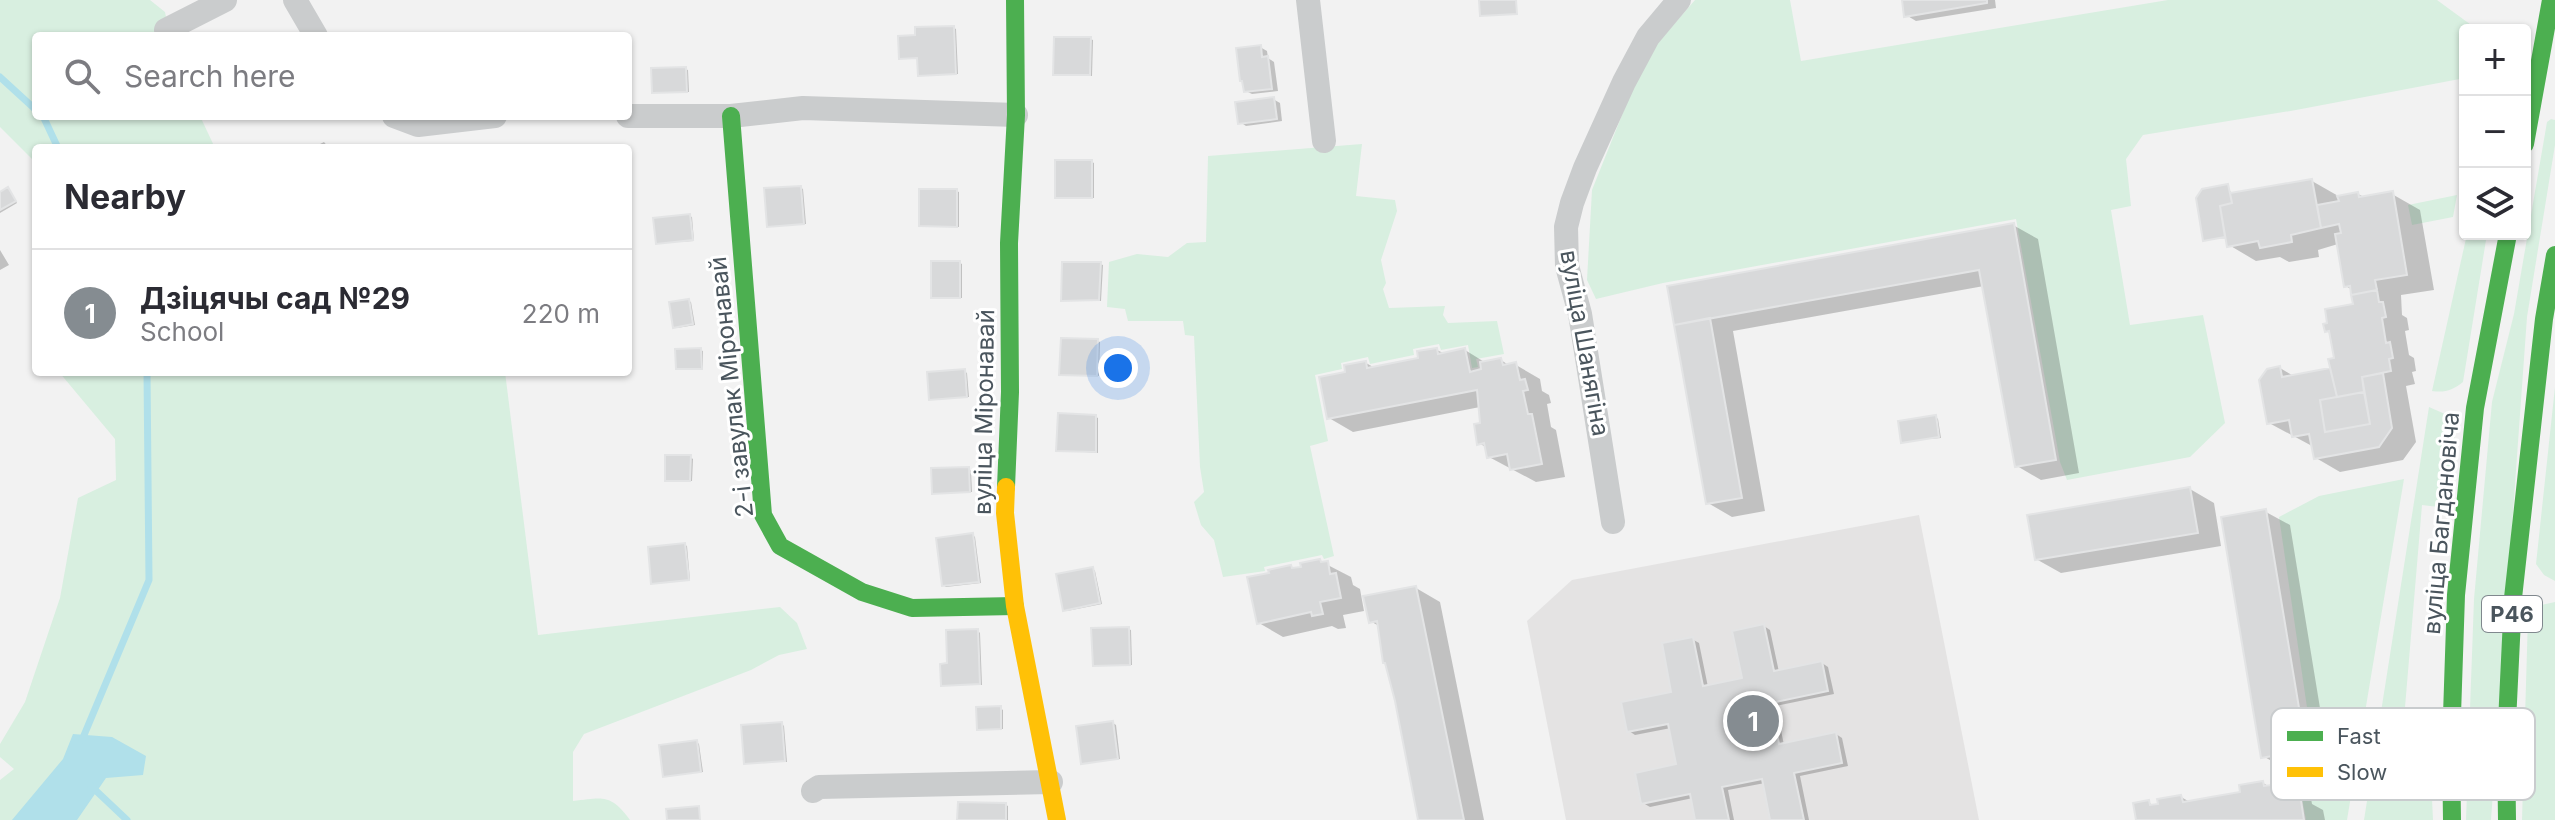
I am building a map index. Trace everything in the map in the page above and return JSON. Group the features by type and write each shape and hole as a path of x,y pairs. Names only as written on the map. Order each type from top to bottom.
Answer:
{"street":[{"path":"166,30 225,0"},
{"path":"295,0 314,32"},
{"name":"вуліца Міронавай","path":"1015,0 1016,115 1009,243 1010,392 1005,513 1015,606 1057,820"},
{"path":"1308,0 1324,141"},
{"name":"вуліца Шанягіна","path":"1613,522 1580,314 1567,266 1566,227 1585,168 1624,82 1648,37 1679,0"},
{"path":"2531,118 2550,35 2551,0"},
{"path":"632,116 731,116 803,108 1016,115"},
{"name":"2-і завулак Міронавай","path":"731,116 763,515 780,546 862,592 912,608 1015,606"},
{"path":"405,120 418,125 461,120"},
{"name":"вуліца Багдановіча","path":"2452,708 2456,595 2475,408 2507,240"},
{"name":"Р46","path":"2508,708 2513,598 2544,319 2555,255"},
{"path":"813,791 819,787 1051,782"},
{"name":"вуліца Багдановіча","path":"2452,800 2452,820"},
{"name":"Р46","path":"2507,800 2507,820"}],"shaded area":[{"path":"1919,515 1979,820 1566,820 1527,621 1572,580"}],"green space":[{"path":"0,0 150,0 165,12 169,32 32,32 32,120 202,120 213,144 32,144 32,159 0,127"},
{"path":"1695,0 1790,0 1801,61 2168,0 2437,0 2470,24 2459,24 2459,79 2143,135 2126,159 2131,206 2111,210 2130,325 2203,315 2225,423 2190,457 2067,480 2060,462 2016,219 1663,283 1596,299 1587,280 1592,190 1632,90 1656,45"},
{"path":"2551,119 2555,120 2555,145 2527,317 2499,708 2470,708 2474,599 2492,402 2514,314 2527,240 2531,240 2531,215 2547,122"},
{"path":"1362,144 1356,196 1395,200 1397,211 1381,260 1386,283 1383,289 1389,308 1445,306 1443,315 1448,323 1497,321 1504,354 1476,359 1478,367 1472,368 1468,345 1441,350 1439,344 1413,349 1414,355 1370,364 1368,357 1341,363 1342,369 1315,375 1328,441 1310,446 1334,556 1324,559 1322,555 1264,567 1265,571 1223,577 1214,540 1201,525 1194,502 1204,492 1194,336 1185,335 1183,321 1128,321 1125,309 1107,307 1109,262 1137,254 1168,257 1187,243 1206,242 1208,156"},
{"path":"2457,195 2453,217 2412,225 2408,205"},
{"path":"2466,240 2486,240 2463,382 2449,390 2432,391"},
{"path":"62,376 506,376 538,635 780,607 797,623 807,649 779,655 751,670 584,734 573,752 573,801 611,801 630,820 0,820 0,780 14,769 0,757 0,744 25,702 60,598 78,498 116,480 115,439"},
{"path":"2555,387 2555,581 2544,575 2536,564"},
{"path":"2429,407 2454,418 2456,427 2447,508 2422,505 2405,708 2382,708"},
{"path":"2404,479 2366,708 2307,708 2279,517 2319,496"},
{"path":"2555,602 2555,820 2522,820 2523,800 2535,800 2535,708 2525,708 2528,616 2536,606"},
{"path":"2302,800 2350,800 2347,820 2306,820"},
{"path":"2367,800 2432,800 2433,820 2364,820"},
{"path":"2467,800 2492,800 2491,820 2466,820"}],"water":[{"path":"73,734 112,737 146,756 143,775 106,778 77,820 12,820 63,759"}],"building":[{"path":"1479,0 1516,0 1517,14 1480,16"},
{"path":"1902,0 1987,0 1987,3 1904,17"},
{"path":"954,26 956,74 918,76 917,58 899,59 898,36 915,35 915,27"},
{"path":"1054,37 1091,37 1090,75 1053,75"},
{"path":"1261,45 1262,57 1268,56 1272,89 1244,92 1236,48"},
{"path":"686,67 687,92 652,93 651,68"},
{"path":"1274,97 1277,119 1238,124 1235,102"},
{"path":"1055,160 1092,160 1092,198 1055,198"},
{"path":"2312,179 2321,228 2291,235 2292,242 2260,248 2258,241 2227,247 2220,206 2232,203 2230,193"},
{"path":"2228,184 2232,203 2220,206 2225,237 2203,241 2196,198 2202,189"},
{"path":"801,186 804,224 767,227 764,188"},
{"path":"8,187 16,201 0,210 0,192"},
{"path":"919,189 957,189 957,227 919,226"},
{"path":"2393,191 2407,275 2375,280 2377,290 2351,295 2350,286 2344,287 2335,234 2341,233 2339,224 2321,228 2317,205 2339,201 2337,196 2358,192 2359,197"},
{"path":"690,214 693,240 656,244 653,218"},
{"path":"2014,223 2056,460 2015,467 1979,270 1674,325 1667,286"},
{"path":"931,261 960,261 960,298 931,298"},
{"path":"1062,262 1101,262 1099,300 1061,301"},
{"path":"2377,290 2386,317 2382,318 2386,343 2390,342 2393,358 2389,359 2391,371 2362,377 2364,392 2337,397 2328,359 2334,358 2329,331 2325,332 2323,324 2327,323 2325,309 2353,304 2351,295"},
{"path":"689,299 693,324 673,328 669,302"},
{"path":"1710,318 1742,498 1706,504 1674,325"},
{"path":"1061,338 1098,339 1097,376 1059,375"},
{"path":"701,348 702,369 676,369 675,349"},
{"path":"1437,348 1438,354 1465,348 1470,372 1481,369 1480,362 1501,358 1503,365 1516,362 1520,380 1525,379 1528,390 1523,391 1528,414 1532,414 1542,464 1510,470 1507,454 1487,458 1484,443 1477,445 1474,424 1480,423 1477,390 1327,419 1319,377 1345,372 1344,365 1366,361 1367,368 1418,358 1417,351"},
{"path":"2280,366 2282,377 2330,368 2337,397 2320,400 2325,432 2370,424 2362,377 2383,373 2392,428 2379,447 2314,459 2309,434 2292,437 2289,420 2267,424 2259,380 2267,369"},
{"path":"965,369 967,397 929,400 927,372"},
{"path":"2364,392 2370,424 2325,432 2320,400"},
{"path":"1058,413 1096,415 1096,452 1056,451"},
{"path":"1936,415 1939,437 1901,443 1898,421"},
{"path":"665,455 691,455 690,481 665,481"},
{"path":"969,467 970,492 932,494 931,468"},
{"path":"2190,487 2198,533 2035,560 2027,515"},
{"path":"2266,509 2299,708 2271,708 2271,756 2261,758 2221,517"},
{"path":"973,533 979,582 942,586 936,538"},
{"path":"685,543 689,580 651,584 648,547"},
{"path":"1320,559 1321,562 1328,561 1330,574 1336,573 1341,598 1320,602 1323,614 1312,616 1311,612 1257,624 1247,577 1291,565 1292,568 1301,567 1300,563"},
{"path":"1093,567 1100,603 1063,611 1056,574"},
{"path":"1416,586 1464,820 1418,820 1395,701 1383,663 1377,621 1369,623 1363,596"},
{"path":"1764,624 1774,671 1822,661 1828,691 1771,703 1779,744 1836,732 1842,763 1794,773 1804,820 1770,820 1762,779 1722,787 1729,820 1695,820 1690,794 1641,804 1635,773 1676,764 1668,724 1627,732 1621,702 1671,692 1662,643 1693,637 1703,686 1742,678 1732,631"},
{"path":"1129,627 1130,665 1093,666 1091,628"},
{"path":"978,629 980,684 941,686 940,664 947,663 946,630"},
{"path":"1001,706 1001,729 977,730 976,707"},
{"path":"1113,721 1118,759 1081,764 1076,726"},
{"path":"782,722 785,761 744,764 741,725"},
{"path":"697,740 701,772 663,777 659,745"},
{"path":"2263,781 2264,786 2271,785 2271,800 2301,800 2304,820 2136,820 2133,803 2149,800 2150,805 2158,804 2157,799 2181,795 2183,802 2240,792 2239,785"},
{"path":"958,802 1006,803 1006,820 957,820"},
{"path":"699,806 700,820 667,820 666,809"}],"waterway":[{"path":"0,77 32,106"},
{"path":"45,120 56,144"},
{"path":"82,740 149,580 147,376"},
{"path":"91,786 127,820"}],"traffic: fast":[{"path":"1006,487 1010,392 1009,243 1016,115 1015,0"},
{"path":"2531,111 2551,0"},
{"path":"731,116 763,515 780,546 862,592 912,608 1015,606"},
{"path":"2452,708 2456,595 2475,408 2507,240"},
{"path":"2508,708 2513,598 2544,319 2555,255"},
{"path":"2452,800 2452,820"},
{"path":"2507,800 2507,820"}],"traffic: slow":[{"path":"1006,487 1005,513 1015,606 1057,820"}],"place":[{"name":"Дзіцячы сад №29","path":"1753,721"}]}
